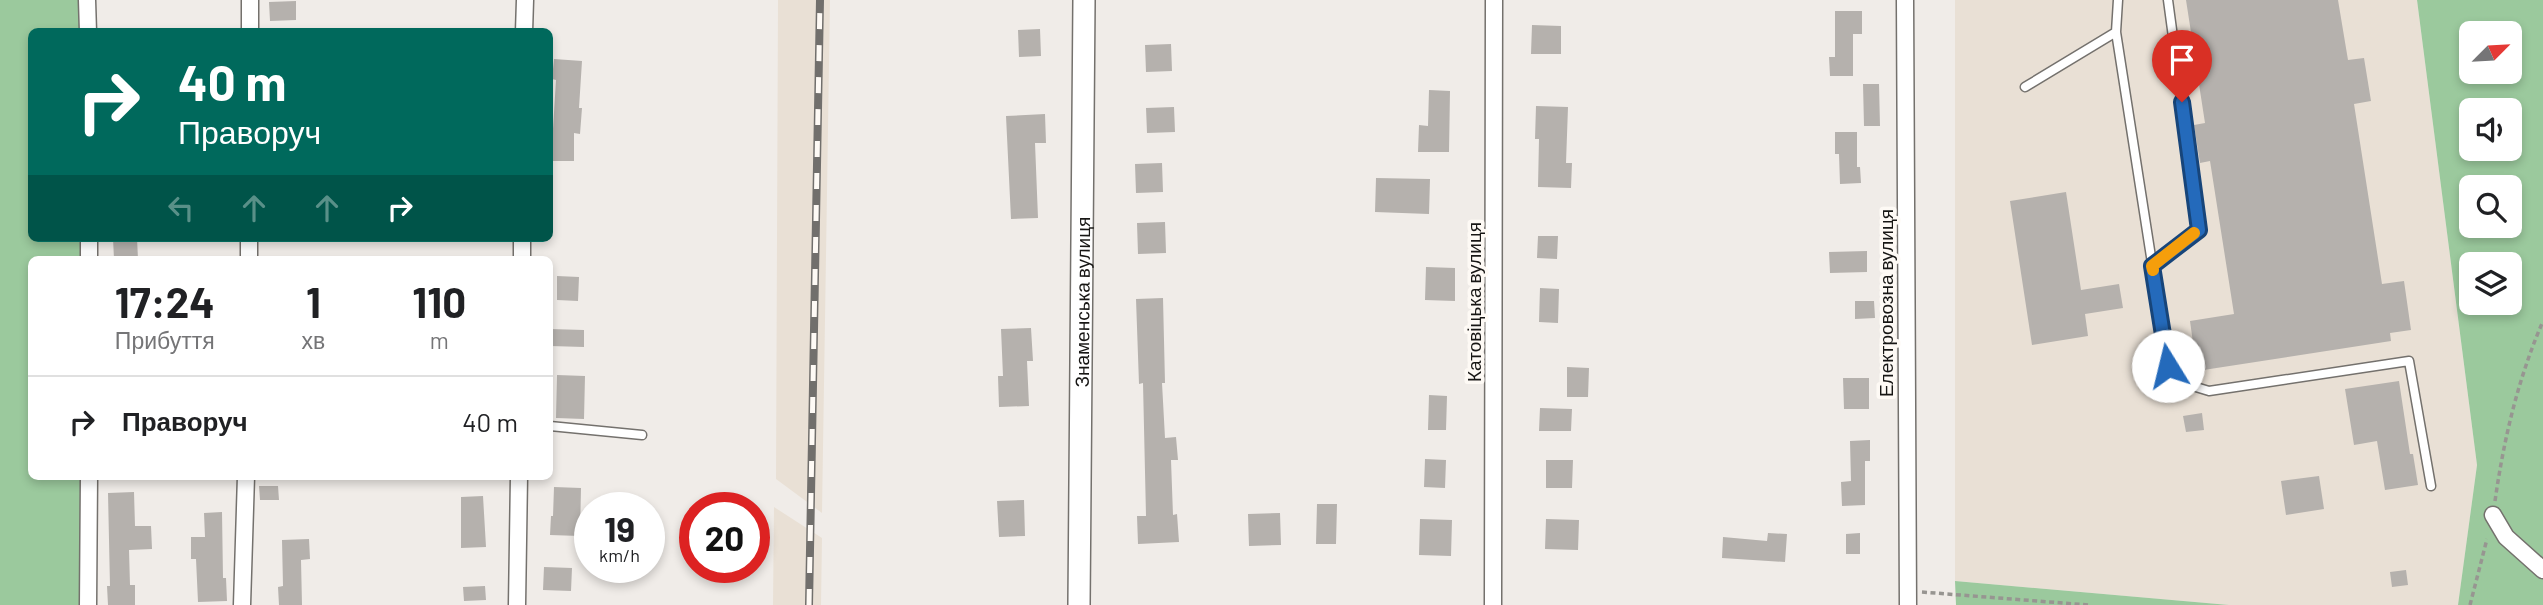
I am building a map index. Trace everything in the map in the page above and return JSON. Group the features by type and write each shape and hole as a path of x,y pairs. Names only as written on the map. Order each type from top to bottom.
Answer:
{"main road":[{"name":"Знаменська вулиця","path":"1079,605 1084,0"}],"street":[{"path":"87,0 88,28"},
{"path":"250,0 250,28"},
{"path":"524,28 525,0"},
{"name":"Катовіцька вулиця","path":"1493,605 1494,0"},
{"name":"Електровозна вулиця","path":"1905,0 1908,598"},
{"path":"88,605 89,480"},
{"path":"242,605 246,480"},
{"path":"517,605 519,480"},
{"path":"2493,514 2506,537 2543,569"}],"lane":[{"path":"2118,0 2116,32 2168,366 2186,384 2209,391 2409,361 2431,486"},
{"path":"2152,266 2199,230 2168,0"},
{"path":"2025,87 2116,32"},
{"path":"553,426 642,435"}],"path":[{"path":"2470,605 2493,514 2506,432 2523,372 2543,321"},
{"path":"1908,598 2088,605"}],"shaded area":[{"path":"778,0 830,0 822,513 776,479"},
{"path":"1955,0 2417,0 2477,465 2458,605 2229,605 1955,581"},
{"path":"774,507 822,538 821,605 773,605"}],"green space":[{"path":"0,0 87,0 88,28 28,28 28,242 89,242 89,256 28,256 28,480 89,480 88,605 0,605"},
{"path":"2417,0 2543,0 2543,605 2458,605 2477,465"},
{"path":"1955,581 2229,605 1956,605"}],"building":[{"path":"2186,0 2338,0 2348,60 2364,58 2371,101 2354,104 2382,284 2404,281 2411,330 2390,333 2391,341 2197,371 2190,321 2234,314 2210,161 2200,163 2194,125 2205,123"},
{"path":"296,1 296,20 270,21 269,2"},
{"path":"1835,11 1862,11 1862,34 1853,34 1853,76 1830,76 1829,57 1835,57"},
{"path":"1532,25 1561,26 1561,54 1531,54"},
{"path":"1040,29 1041,56 1019,57 1018,30"},
{"path":"1171,44 1172,71 1146,72 1145,45"},
{"path":"554,59 582,61 580,134 574,133 574,161 553,161 556,80 553,79"},
{"path":"1863,84 1879,84 1880,126 1864,126"},
{"path":"1429,90 1450,91 1449,152 1418,152 1419,125 1428,126"},
{"path":"1536,106 1568,107 1566,163 1572,163 1571,188 1538,187 1539,139 1535,139"},
{"path":"1174,107 1175,132 1147,133 1146,108"},
{"path":"1045,114 1046,143 1035,143 1038,218 1011,219 1006,116"},
{"path":"1835,132 1857,132 1857,167 1860,167 1861,183 1840,184 1839,154 1835,154"},
{"path":"1162,163 1163,192 1136,193 1135,164"},
{"path":"1376,178 1430,179 1429,214 1375,212"},
{"path":"2066,192 2081,290 2119,284 2123,308 2085,314 2088,336 2032,345 2010,201"},
{"path":"1165,222 1166,253 1138,254 1137,223"},
{"path":"1538,236 1558,236 1557,259 1537,258"},
{"path":"113,242 137,242 138,256 114,256"},
{"path":"1867,251 1867,272 1830,273 1829,252"},
{"path":"1426,267 1455,268 1455,301 1425,300"},
{"path":"557,276 579,277 578,301 557,300"},
{"path":"1540,288 1559,289 1558,323 1539,322"},
{"path":"1163,298 1165,383 1162,383 1165,438 1176,437 1178,460 1171,460 1173,515 1177,514 1179,542 1138,544 1137,516 1146,516 1143,383 1139,384 1136,299"},
{"path":"1855,301 1874,301 1875,318 1855,319"},
{"path":"1031,328 1033,361 1027,361 1029,406 999,407 998,376 1003,376 1001,329"},
{"path":"553,329 584,330 584,347 553,346"},
{"path":"1567,367 1589,368 1588,397 1567,397"},
{"path":"557,375 585,376 584,419 556,418"},
{"path":"1843,378 1869,378 1869,409 1844,409"},
{"path":"2399,381 2410,454 2413,454 2418,485 2385,490 2377,441 2354,445 2345,389"},
{"path":"1429,395 1447,396 1446,430 1428,430"},
{"path":"1540,408 1572,409 1571,431 1539,431"},
{"path":"2202,413 2204,430 2186,432 2183,416"},
{"path":"1870,440 1870,461 1865,461 1865,505 1842,506 1841,482 1851,481 1850,441"},
{"path":"1425,459 1446,460 1445,488 1424,487"},
{"path":"1546,460 1573,460 1572,488 1546,488"},
{"path":"2319,476 2324,509 2286,515 2281,481"},
{"path":"259,486 278,486 279,500 260,500"},
{"path":"554,487 581,488 581,492 574,492 574,536 550,535"},
{"path":"134,492 135,526 151,526 152,549 129,550 130,585 135,585 135,605 108,605 108,493"},
{"path":"483,496 486,547 461,548 461,497"},
{"path":"1024,500 1025,536 999,537 997,501"},
{"path":"1317,504 1337,504 1336,544 1316,544"},
{"path":"222,512 223,578 226,578 227,601 198,602 196,559 191,559 191,537 205,537 204,513"},
{"path":"1280,513 1281,545 1249,546 1248,514"},
{"path":"1420,519 1452,520 1451,556 1419,555"},
{"path":"1546,519 1579,520 1578,550 1545,549"},
{"path":"1768,533 1787,534 1785,562 1722,558 1723,537 1767,541"},
{"path":"1860,533 1860,554 1846,554 1846,534"},
{"path":"309,539 310,559 301,560 302,605 279,605 278,587 283,586 282,540"},
{"path":"544,567 572,568 571,591 543,590"},
{"path":"2406,570 2408,585 2392,587 2390,572"},
{"path":"485,586 486,600 464,601 463,587"}],"railway":[{"path":"809,605 820,0"}],"slow traffic":[{"path":"2153,270 2152,266 2194,233"}],"route":[{"path":"2168,366 2152,266 2199,230 2182,102"}]}
